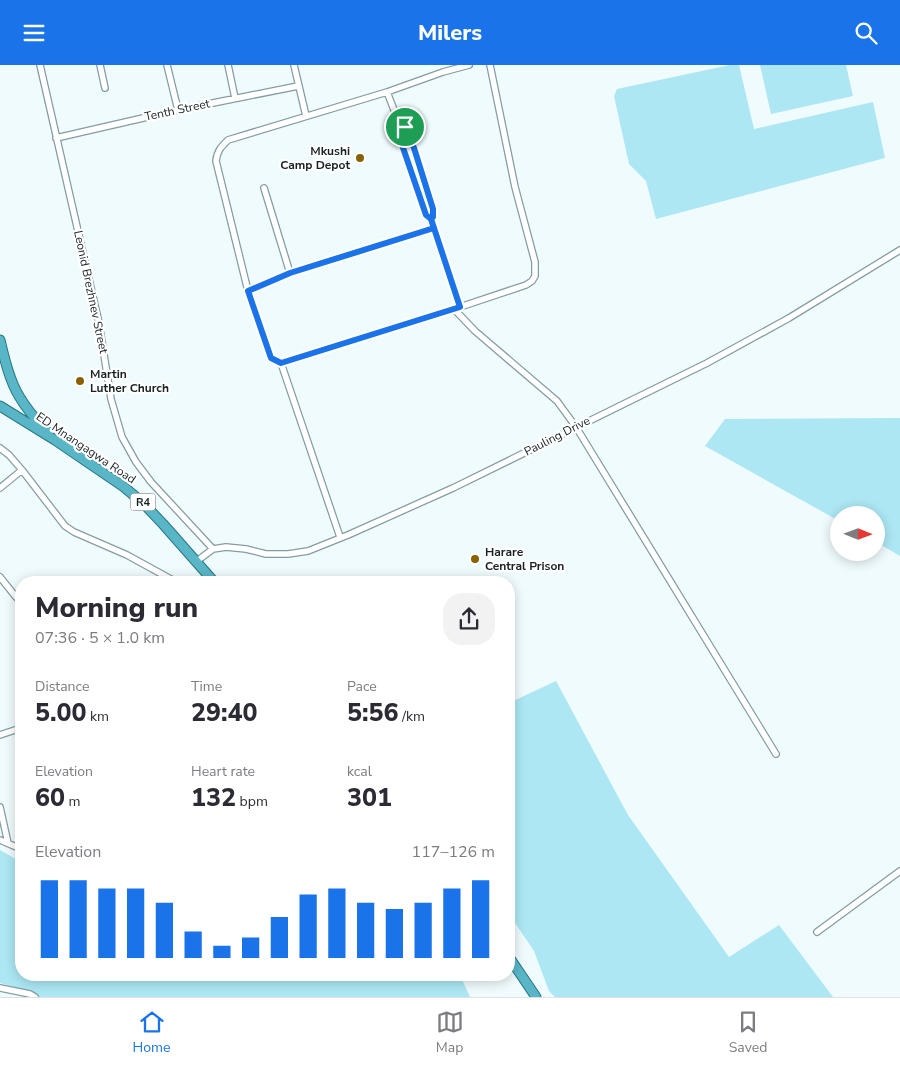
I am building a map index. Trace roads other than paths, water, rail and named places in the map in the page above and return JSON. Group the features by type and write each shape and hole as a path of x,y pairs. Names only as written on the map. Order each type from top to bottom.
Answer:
{"highway":[{"path":"0,340 11,379 18,395 30,412 55,440"},
{"name":"ED Mnangagwa Road","path":"0,406 105,473 143,503 208,576"},
{"path":"515,966 536,997"}],"street":[{"name":"Leonid Brezhnev Street","path":"40,65 99,323 111,399 122,437 136,462 151,482 213,549"},
{"path":"100,65 105,88"},
{"path":"167,65 178,109"},
{"path":"228,65 235,98"},
{"path":"294,65 306,116"},
{"path":"442,65 443,72"},
{"path":"469,65 228,140 220,147 216,161 248,291 271,358 281,363 457,308 526,285 532,281 535,276 535,262 516,187 490,65"},
{"name":"Tenth Street","path":"56,138 178,109 298,86"},
{"path":"387,92 400,125 398,130 399,136 426,215 431,219 434,228 457,308 475,331 557,401 576,427 776,753"},
{"path":"400,125 407,130 433,209 433,217 431,219"},
{"path":"408,161 416,158"},
{"path":"264,188 290,273"},
{"path":"248,291 290,273 434,228"},
{"name":"Pauling Drive","path":"213,549 226,547 266,554 288,554 308,551 453,488 707,363 789,318 900,250"},
{"path":"281,363 340,537"},
{"path":"0,448 22,470 65,526 128,555 166,576"},
{"path":"0,488 22,470"},
{"path":"196,561 213,549"},
{"path":"0,577 15,596"},
{"path":"0,735 15,730"},
{"path":"0,807 8,843"},
{"path":"0,840 15,846"},
{"path":"817,932 900,871"},
{"path":"0,987 35,997"}],"place":[{"name":"Mkushi Camp Depot","path":"360,158"},
{"name":"Martin Luther Church","path":"80,381"},
{"name":"Harare Central Prison","path":"475,559"}]}
